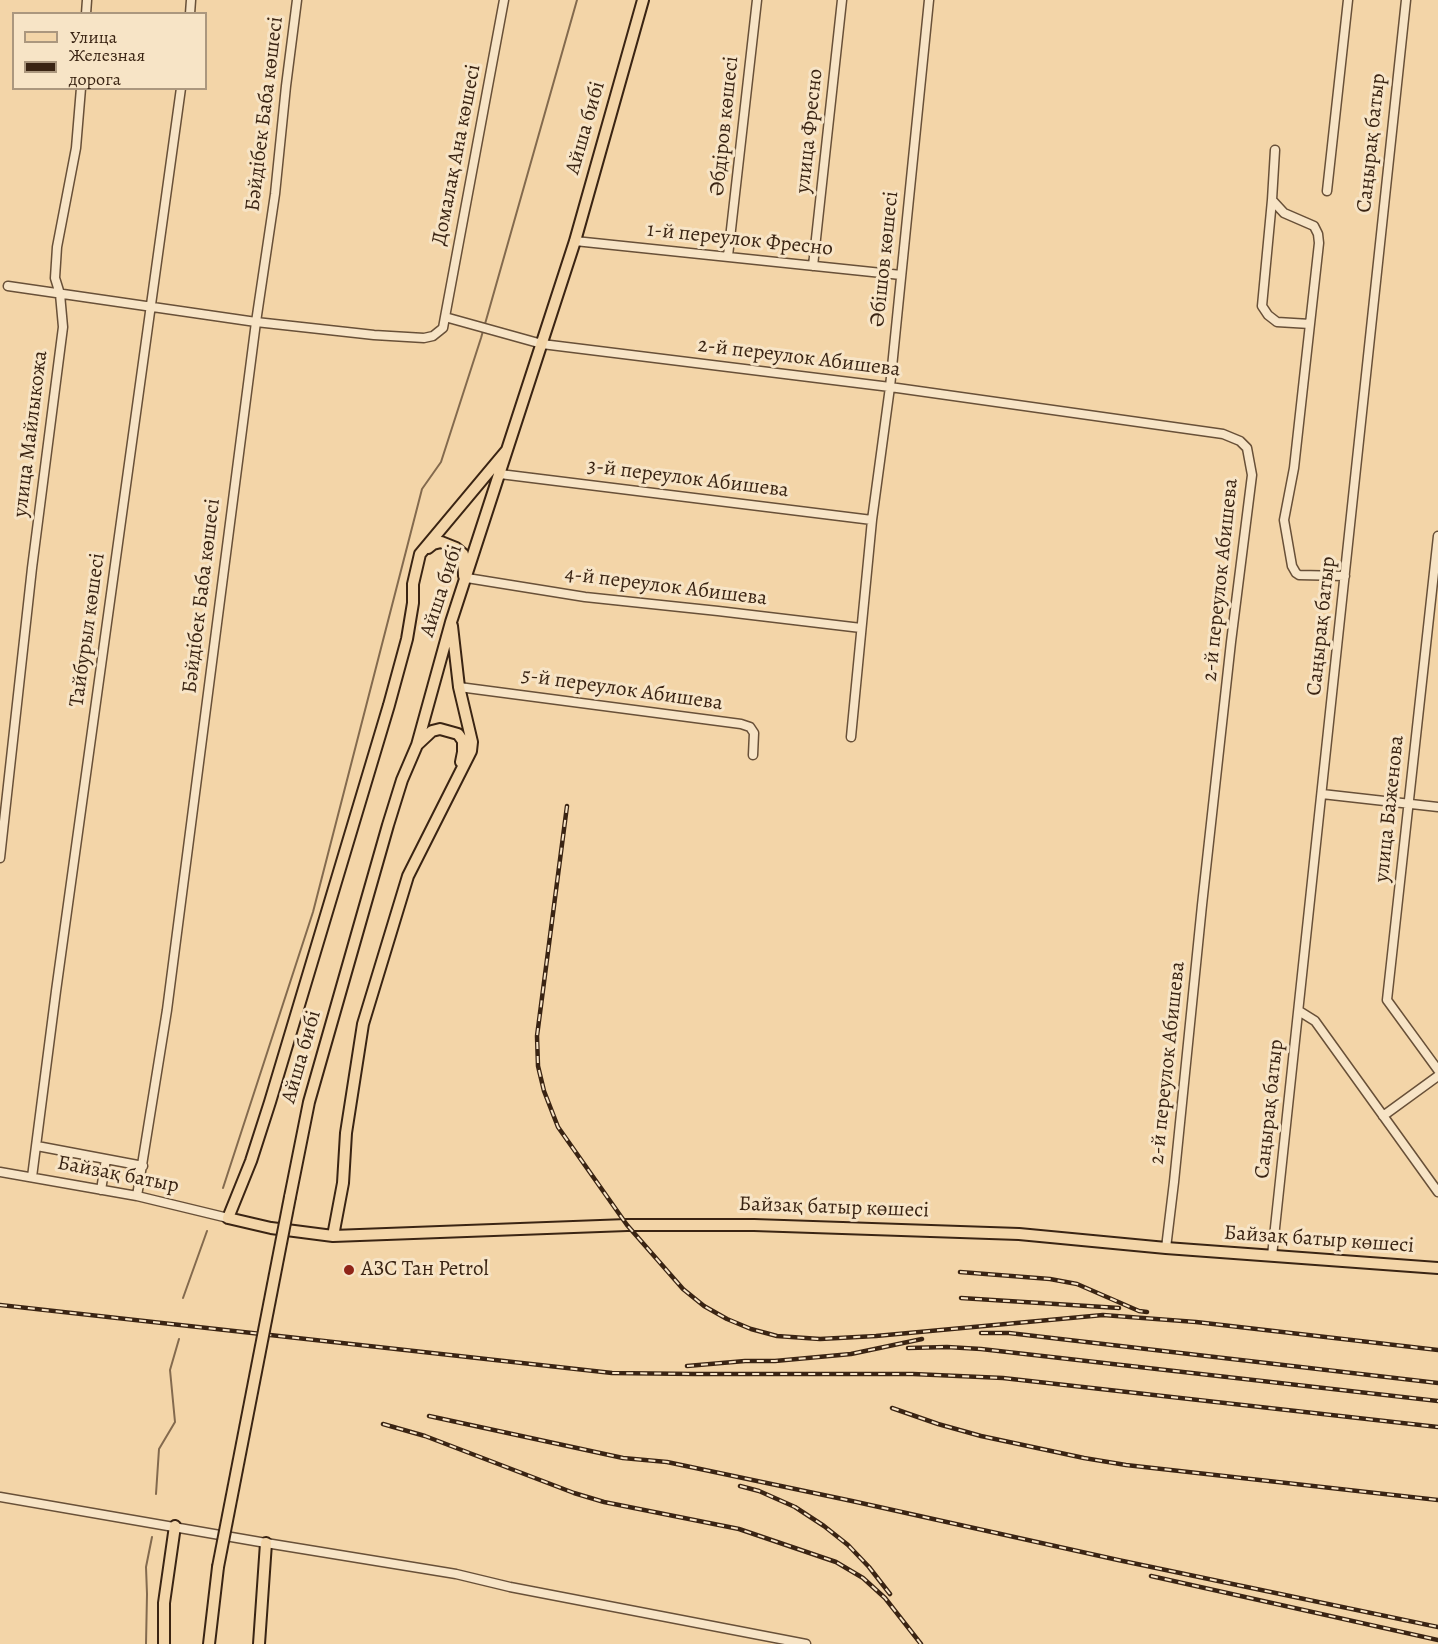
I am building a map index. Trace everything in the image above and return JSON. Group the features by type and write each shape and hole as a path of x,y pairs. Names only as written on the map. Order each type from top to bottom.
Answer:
{"main road":[{"name":"Айша бибі","path":"209,1644 218,1567 309,1102 388,825 402,780 417,746 451,622 575,240 642,0"},
{"path":"228,1218 251,1161 267,1112 390,705 407,639 413,603 413,585 420,554 507,450"},
{"path":"420,554 433,544 441,543 456,548 463,554 465,582"},
{"path":"333,1236 343,1183 346,1133 363,1024 408,876 471,751 472,742 459,687 451,622"},
{"path":"417,746 432,731 440,729 458,734 463,741 464,752 459,774"},
{"name":"Байзақ батыр көшесі","path":"228,1218 271,1228 333,1236 627,1226 754,1225 1018,1234 1166,1248 1438,1268"},
{"path":"164,1644 164,1603 175,1526"},
{"path":"259,1644 266,1543"}],"street":[{"name":"Бәйдібек Баба көшесі","path":"137,1196 167,1010 256,322 275,194 297,0"},
{"name":"Домалақ Ана көшесі","path":"445,317 504,0"},
{"name":"Әбдіров көшесі","path":"728,256 757,0"},
{"name":"улица Фресно","path":"813,266 842,0"},
{"name":"Әбішов көшесі","path":"851,737 872,520 890,387 929,0"},
{"path":"1327,191 1348,0"},
{"name":"Саңырақ батыр","path":"1272,1256 1406,0"},
{"name":"улица Майлыкожа","path":"0,858 33,557 63,327 56,278 57,248 76,148 81,90"},
{"name":"Тайбурыл көшесі","path":"32,1177 181,90"},
{"path":"1275,150 1262,306 1277,322 1310,324"},
{"path":"1272,200 1284,213 1314,226 1319,243 1294,468 1284,520 1292,566 1299,575 1345,576"},
{"name":"1-й переулок Фресно","path":"575,240 901,275"},
{"path":"8,286 256,322 374,335 424,338 433,336 443,328 445,317"},
{"name":"2-й переулок Абишева","path":"445,317 542,344 890,387 1223,434 1240,441 1247,448 1252,475 1231,642 1166,1248"},
{"name":"3-й переулок Абишева","path":"500,474 872,520"},
{"name":"улица Баженова","path":"1438,536 1387,1000 1438,1070"},
{"name":"4-й переулок Абишева","path":"465,582 861,628"},
{"name":"5-й переулок Абишева","path":"459,687 741,724 750,728 754,734 753,755"},
{"path":"1322,794 1438,807"},
{"path":"1299,1011 1315,1021 1438,1192"},
{"path":"1383,1116 1438,1076"},
{"path":"37,1146 143,1166"},
{"path":"101,1190 106,1159"},
{"name":"Байзақ батыр","path":"0,1172 137,1196 228,1218"},
{"path":"0,1497 456,1574 510,1587 806,1644"}],"waterway":[{"path":"223,1188 313,912 422,489 441,462 481,338 577,0"},
{"path":"183,1298 207,1231"},
{"path":"156,1494 159,1449 175,1422 170,1370 179,1339"},
{"path":"146,1644 146,1567 152,1537"}],"railway":[{"path":"567,806 537,1036 538,1066 544,1091 558,1127 627,1225 683,1289 704,1306 751,1329 777,1336 820,1339 1103,1315 1196,1322 1438,1350"},
{"path":"960,1272 1050,1279 1077,1284 1139,1311 1147,1312"},
{"path":"961,1298 1119,1308"},
{"path":"0,1305 612,1373 913,1374 1003,1378 1438,1427"},
{"path":"981,1333 1009,1333 1438,1383"},
{"path":"687,1366 851,1354 922,1339"},
{"path":"908,1348 981,1349 1438,1401"},
{"path":"892,1408 981,1436 1084,1458 1126,1465 1438,1500"},
{"path":"429,1416 623,1458 667,1462 1438,1627"},
{"path":"383,1424 425,1436 574,1493 604,1502 739,1529 836,1562 863,1578 885,1598 921,1644"},
{"path":"740,1486 759,1491 795,1507 824,1526 848,1545 890,1594"},
{"path":"1151,1576 1438,1640"}],"place":[{"name":"АЗС Тан Petrol","path":"349,1270"}]}
